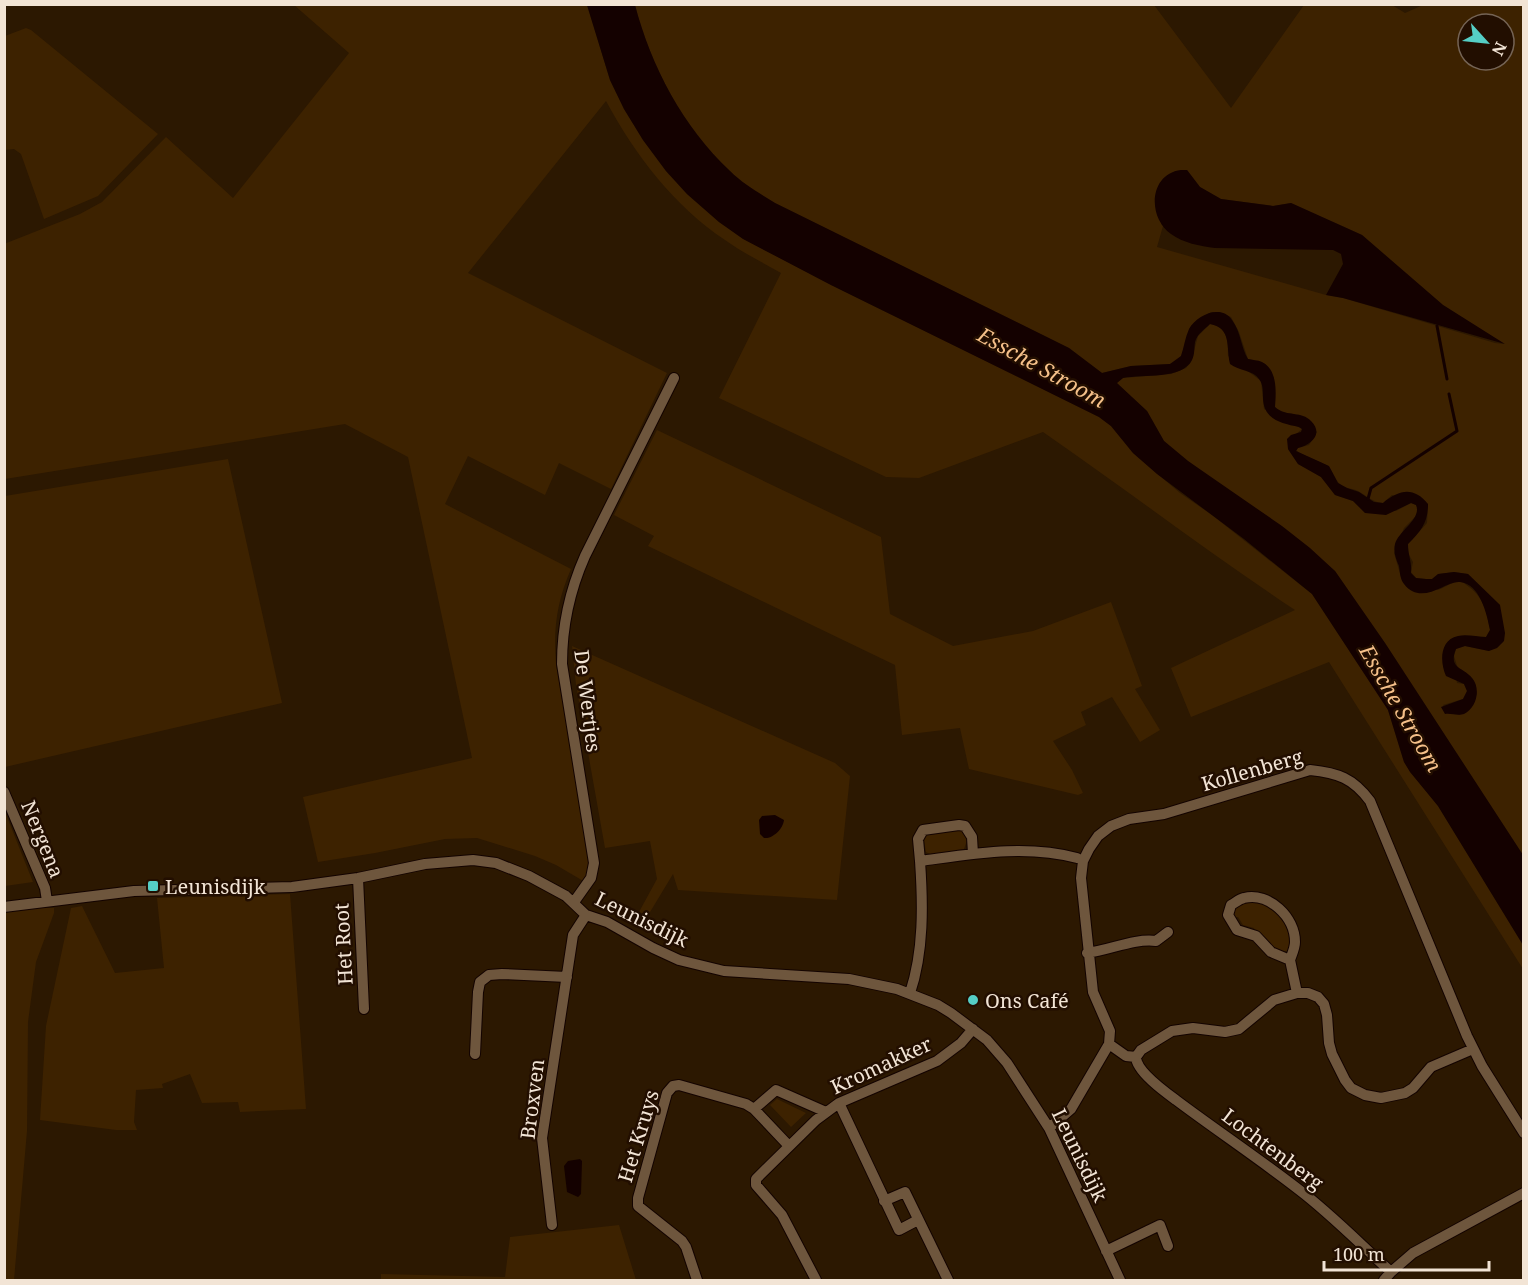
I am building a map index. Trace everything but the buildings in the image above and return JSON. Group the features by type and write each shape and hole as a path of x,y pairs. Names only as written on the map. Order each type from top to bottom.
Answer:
{"street":[{"name":"De Wertjes","path":"574,902 591,878 594,863 562,664 565,613 576,575 674,378"},
{"name":"Kollenberg","path":"1109,1044 1110,1031 1093,992 1087,953 1081,869 1089,849 1098,836 1111,826 1129,819 1164,814 1310,770 1328,772 1349,780 1361,789 1370,801 1473,1049 1524,1132"},
{"name":"Nergena","path":"4,792 45,888 47,901"},
{"path":"910,993 921,927 918,839 923,830 965,826 972,837 974,854"},
{"path":"920,861 1030,850 1077,858"},
{"name":"Leunisdijk","path":"4,907 134,891 292,887 358,878 425,864 473,860 509,867 574,902 586,915 607,922 666,955 706,968 849,979 910,993 938,1005 973,1029 987,1040 1007,1063 1049,1128 1120,1281"},
{"name":"Het Root","path":"358,878 364,1009"},
{"path":"1290,960 1271,952 1256,936 1237,930 1228,915 1231,905 1244,898 1257,898 1276,906 1287,915 1295,940 1290,960 1297,993"},
{"name":"Broxven","path":"552,1225 542,1138 573,935 586,915"},
{"path":"1087,953 1110,950 1143,939 1156,941 1168,932"},
{"path":"475,1054 480,982 489,975 502,974 567,977"},
{"path":"1049,1128 1071,1109 1109,1044 1126,1056 1136,1057 1141,1050 1172,1031 1193,1028 1225,1032 1239,1029 1274,999 1297,993 1308,993 1318,997 1324,1004 1332,1054 1351,1088 1365,1095 1381,1098 1405,1093 1413,1088 1431,1067 1473,1049"},
{"name":"Kromakker","path":"816,1281 782,1215 756,1185 756,1179 826,1112 839,1103 855,1094 937,1061 961,1043 973,1029"},
{"name":"Lochtenberg","path":"1136,1057 1139,1066 1159,1086 1298,1188 1325,1211 1387,1276"},
{"name":"Het Kruys","path":"697,1281 682,1241 638,1206 638,1198 668,1093 673,1086 680,1085 746,1104 754,1109"},
{"path":"789,1146 754,1109 776,1090 826,1112"},
{"path":"839,1103 899,1230 918,1220"},
{"path":"884,1201 905,1192 948,1281"},
{"path":"1387,1276 1413,1253 1524,1193"},
{"path":"1106,1251 1160,1225 1168,1246"}],"shaded area":[{"path":"294,5 587,5 610,80 624,109 666,171 687,194 719,222 744,239 831,285 1099,417 1111,426 1133,453 1180,493 1212,515 1312,594 1388,710 1404,762 1438,806 1523,945 1523,969 1329,662 1191,717 1171,668 1295,610 1043,432 919,478 886,477 719,398 781,273 732,245 689,212 643,160 606,101 468,273 667,373 611,489 559,463 545,495 468,456 445,504 571,569 559,604 555,651 590,864 585,882 535,856 477,838 445,839 318,862 303,797 472,758 408,457 345,424 5,479 4,244 80,214 102,202 166,137 233,198 349,53"},
{"path":"635,5 1154,5 1231,108 1304,5 1392,5 1405,13 1423,5 1523,5 1523,855 1385,643 1335,571 1164,441 1147,411 1116,383 1123,378 1171,374 1186,368 1191,362 1198,336 1210,324 1216,326 1224,331 1226,336 1228,356 1261,381 1264,409 1302,429 1296,434 1288,449 1298,464 1321,477 1335,495 1353,501 1359,506 1396,511 1411,503 1416,505 1418,509 1416,516 1404,528 1394,553 1401,577 1438,590 1454,583 1463,583 1474,591 1481,601 1489,624 1490,630 1486,637 1468,636 1450,640 1457,683 1464,684 1467,691 1463,699 1443,705 1448,713 1460,715 1477,694 1473,679 1458,669 1454,656 1456,649 1465,646 1489,651 1500,605 1468,574 1454,572 1426,579 1416,578 1411,572 1413,562 1408,553 1408,544 1427,523 1428,504 1392,495 1383,503 1376,501 1358,491 1342,486 1332,471 1323,463 1296,450 1309,445 1317,432 1300,415 1280,412 1275,407 1274,379 1265,364 1248,359 1231,317 1220,312 1211,312 1194,323 1181,356 1170,364 1131,366 1102,373 1069,348 775,203 746,184 713,154 698,135 671,94 650,50","holes":["1187,170 1200,187 1221,199 1273,206 1291,203 1362,235 1443,305 1504,344 1157,247 1163,226 1161,224"]},
{"path":"26,28 158,134 98,196 44,219 21,154 14,149 5,150 5,36"},
{"path":"657,430 881,537 890,614 953,646 1033,631 1111,602 1142,686 1135,689 1160,730 1140,742 1112,697 1081,712 1086,725 1053,741 1072,770 1083,793 1078,795 969,769 960,728 902,735 895,665 648,546 654,536 614,515"},
{"path":"228,459 282,703 5,767 5,496"},
{"path":"572,646 835,763 850,776 837,900 678,890 673,874 641,927 633,923 657,879 650,841 605,848 576,685"},
{"path":"5,812 33,882 5,886"},
{"path":"963,831 967,840 964,849 932,855 926,852 924,840 927,835"},
{"path":"290,894 306,1109 240,1112 238,1102 202,1103 190,1074 162,1084 163,1088 136,1090 134,1122 137,1130 116,1130 40,1120 46,1026 71,908 82,906 115,973 164,968 157,898"},
{"path":"1249,902 1269,907 1282,919 1290,937 1287,951 1279,952 1254,928 1243,925 1238,917 1233,917 1233,908"},
{"path":"54,908 54,913 36,962 28,1022 27,1131 14,1280 4,1280 4,911"},
{"path":"777,1099 806,1113 791,1127 770,1105"},
{"path":"619,1225 636,1280 381,1280 381,1274 505,1277 510,1237"}],"water":[{"name":"Essche Stroom","path":"587,5 635,5 660,73 698,135 730,171 775,203 1069,348 1102,373 1131,366 1170,364 1181,356 1189,329 1198,319 1216,312 1227,315 1235,325 1248,359 1262,362 1271,370 1275,382 1275,407 1284,412 1307,418 1315,426 1316,434 1311,442 1296,451 1329,466 1338,483 1359,492 1374,502 1383,503 1395,495 1407,492 1417,495 1428,504 1425,522 1408,544 1411,573 1416,578 1426,579 1432,579 1438,574 1454,572 1468,574 1500,605 1505,633 1504,641 1497,648 1489,651 1465,646 1456,649 1455,664 1472,678 1477,692 1475,703 1462,715 1445,714 1441,707 1463,699 1467,691 1464,684 1446,676 1442,659 1444,647 1452,638 1458,636 1486,637 1490,630 1489,623 1481,601 1473,588 1467,584 1454,582 1434,591 1418,593 1403,582 1394,547 1397,539 1416,515 1416,505 1411,503 1386,515 1365,513 1353,501 1335,495 1321,477 1298,464 1288,449 1287,439 1301,432 1302,429 1279,422 1269,415 1264,404 1260,381 1253,374 1230,364 1227,339 1217,326 1210,324 1199,334 1192,360 1180,371 1123,378 1117,383 1147,411 1164,441 1188,461 1282,526 1335,571 1385,643 1523,855 1523,945 1438,806 1410,772 1404,762 1388,710 1312,594 1244,539 1157,474 1133,453 1111,426 1099,417 831,285 743,239 719,222 687,194 666,171 624,109 610,80"},
{"path":"1187,170 1200,187 1221,199 1273,206 1291,203 1362,235 1443,305 1505,344 1326,295 1343,264 1341,254 1333,250 1215,248 1181,240 1163,227 1155,207 1155,197 1157,188 1163,179 1170,173"},
{"path":"775,815 784,820 782,827 774,835 764,838 760,834 759,820 762,816"},
{"path":"580,1159 582,1161 581,1194 578,1197 567,1192 564,1166 568,1161"}],"waterway":[{"path":"1437,326 1447,379"},
{"path":"1368,499 1371,488 1457,431 1449,394"}],"place":[{"name":"Leunisdijk","path":"153,886"},
{"name":"Ons Café","path":"973,1000"}]}
